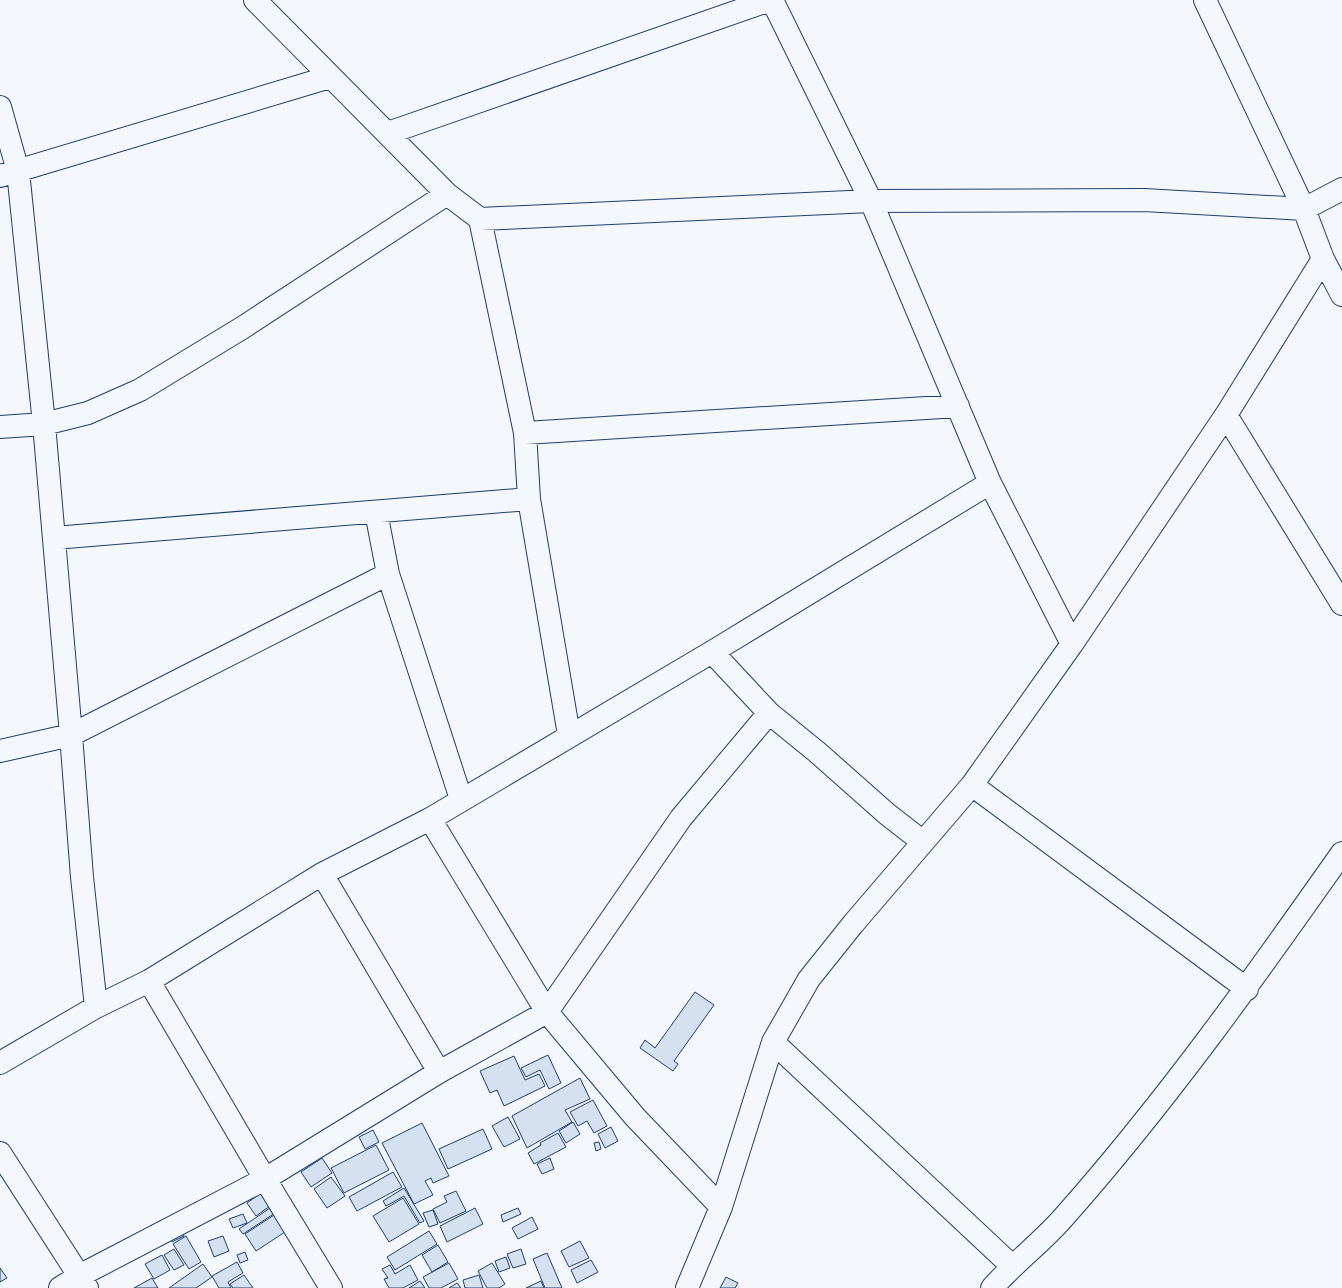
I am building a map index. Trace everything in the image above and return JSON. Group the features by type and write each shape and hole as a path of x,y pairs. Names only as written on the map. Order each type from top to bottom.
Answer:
{"street":[{"path":"255,0 447,194 480,219 871,201 1144,200 1304,209 1342,189"},
{"path":"388,133 771,0 871,201 990,483 1072,644"},
{"path":"1204,0 1304,209 1322,259 1342,295"},
{"path":"9,174 330,77"},
{"path":"0,107 44,424 72,735 82,876 96,1008"},
{"path":"0,426 44,424 88,413 140,390 242,328 447,194"},
{"path":"480,219 525,433 529,499 569,735"},
{"path":"687,1288 721,1207 774,1042 809,979 853,924 972,785 1072,644 1226,415 1322,259"},
{"path":"525,433 958,406"},
{"path":"1226,415 1342,604"},
{"path":"0,1063 96,1008 149,980 322,874 430,819 569,735 712,652 990,483"},
{"path":"54,538 529,499"},
{"path":"376,512 388,574 461,799"},
{"path":"0,750 72,735 388,574"},
{"path":"712,652 769,713 817,752 887,814 923,842"},
{"path":"60,1288 83,1282 265,1179 439,1072 548,1012 681,818 769,713"},
{"path":"972,785 1247,989"},
{"path":"430,819 548,1012 635,1117 721,1207"},
{"path":"992,1288 1012,1266 1062,1220 1100,1175 1247,989 1342,853"},
{"path":"322,874 439,1072"},
{"path":"149,980 265,1179 331,1288"},
{"path":"774,1042 1012,1266"},
{"path":"0,1153 83,1282"}],"building":[{"path":"695,992 714,1005 674,1061 678,1064 673,1071 640,1048 645,1040 655,1048"},
{"path":"548,1055 561,1083 549,1089 540,1070 526,1077 521,1068"},
{"path":"514,1056 525,1080 539,1074 545,1086 504,1106 497,1090 490,1093 480,1071"},
{"path":"580,1078 590,1099 565,1110 572,1122 527,1148 512,1116"},
{"path":"593,1100 607,1126 594,1133 587,1121 578,1126 570,1112"},
{"path":"508,1117 520,1139 504,1147 492,1126"},
{"path":"573,1122 580,1134 566,1143 559,1131"},
{"path":"422,1123 449,1176 433,1183 431,1178 425,1181 433,1195 414,1204 382,1143"},
{"path":"611,1127 618,1141 605,1148 598,1134"},
{"path":"483,1129 492,1149 448,1169 439,1149"},
{"path":"373,1130 379,1142 365,1149 359,1137"},
{"path":"558,1133 566,1147 534,1164 528,1153 541,1145 540,1143"},
{"path":"599,1142 601,1149 596,1151 594,1143"},
{"path":"376,1145 389,1170 344,1193 331,1168"},
{"path":"322,1158 332,1173 311,1187 301,1172"},
{"path":"550,1158 554,1169 542,1174 537,1164"},
{"path":"393,1172 402,1187 357,1211 349,1197"},
{"path":"331,1177 345,1196 327,1208 314,1189"},
{"path":"404,1188 424,1221 420,1223 404,1196 386,1206 383,1201"},
{"path":"456,1191 466,1211 440,1223 433,1209 447,1202 444,1196"},
{"path":"261,1193 270,1206 256,1216 247,1203"},
{"path":"403,1198 419,1224 389,1242 373,1216"},
{"path":"270,1208 275,1213 243,1234 239,1229"},
{"path":"475,1208 483,1224 447,1242 440,1226"},
{"path":"518,1208 521,1214 503,1222 501,1215"},
{"path":"433,1210 438,1224 429,1227 423,1213"},
{"path":"243,1214 247,1223 233,1228 229,1219"},
{"path":"274,1215 285,1232 256,1251 245,1234"},
{"path":"532,1217 538,1229 518,1239 512,1228"},
{"path":"180,1226 184,1236 172,1242 168,1231"},
{"path":"429,1231 437,1244 395,1270 387,1257"},
{"path":"186,1236 201,1262 189,1269 173,1244"},
{"path":"223,1236 229,1251 214,1257 208,1241"},
{"path":"580,1241 589,1258 569,1267 561,1251"},
{"path":"438,1245 448,1262 432,1272 422,1255"},
{"path":"174,1249 184,1265 174,1270 164,1255"},
{"path":"521,1249 526,1264 513,1268 507,1254"},
{"path":"245,1252 248,1260 240,1263 237,1255"},
{"path":"547,1253 562,1288 545,1288 533,1259"},
{"path":"162,1255 170,1270 154,1279 145,1264"},
{"path":"506,1257 510,1268 499,1272 495,1261"},
{"path":"591,1260 598,1272 577,1283 571,1270"},
{"path":"237,1262 243,1273 228,1282 231,1288 219,1288 212,1276"},
{"path":"449,1263 458,1279 441,1288 429,1288 423,1277"},
{"path":"492,1263 505,1284 499,1288 487,1288 478,1271"},
{"path":"203,1264 212,1277 196,1288 169,1288"},
{"path":"390,1265 395,1274 410,1265 418,1280 403,1288 389,1288 384,1279 388,1278 382,1269"},
{"path":"0,1268 7,1278 0,1282"},
{"path":"244,1275 253,1288 233,1288 230,1284"},
{"path":"479,1275 483,1288 465,1288 463,1280"},
{"path":"726,1277 738,1283 735,1288 720,1288"},
{"path":"152,1278 158,1288 134,1288"},
{"path":"420,1281 425,1288 409,1288"},
{"path":"541,1281 544,1288 526,1288"},
{"path":"457,1283 461,1288 449,1288"}]}
